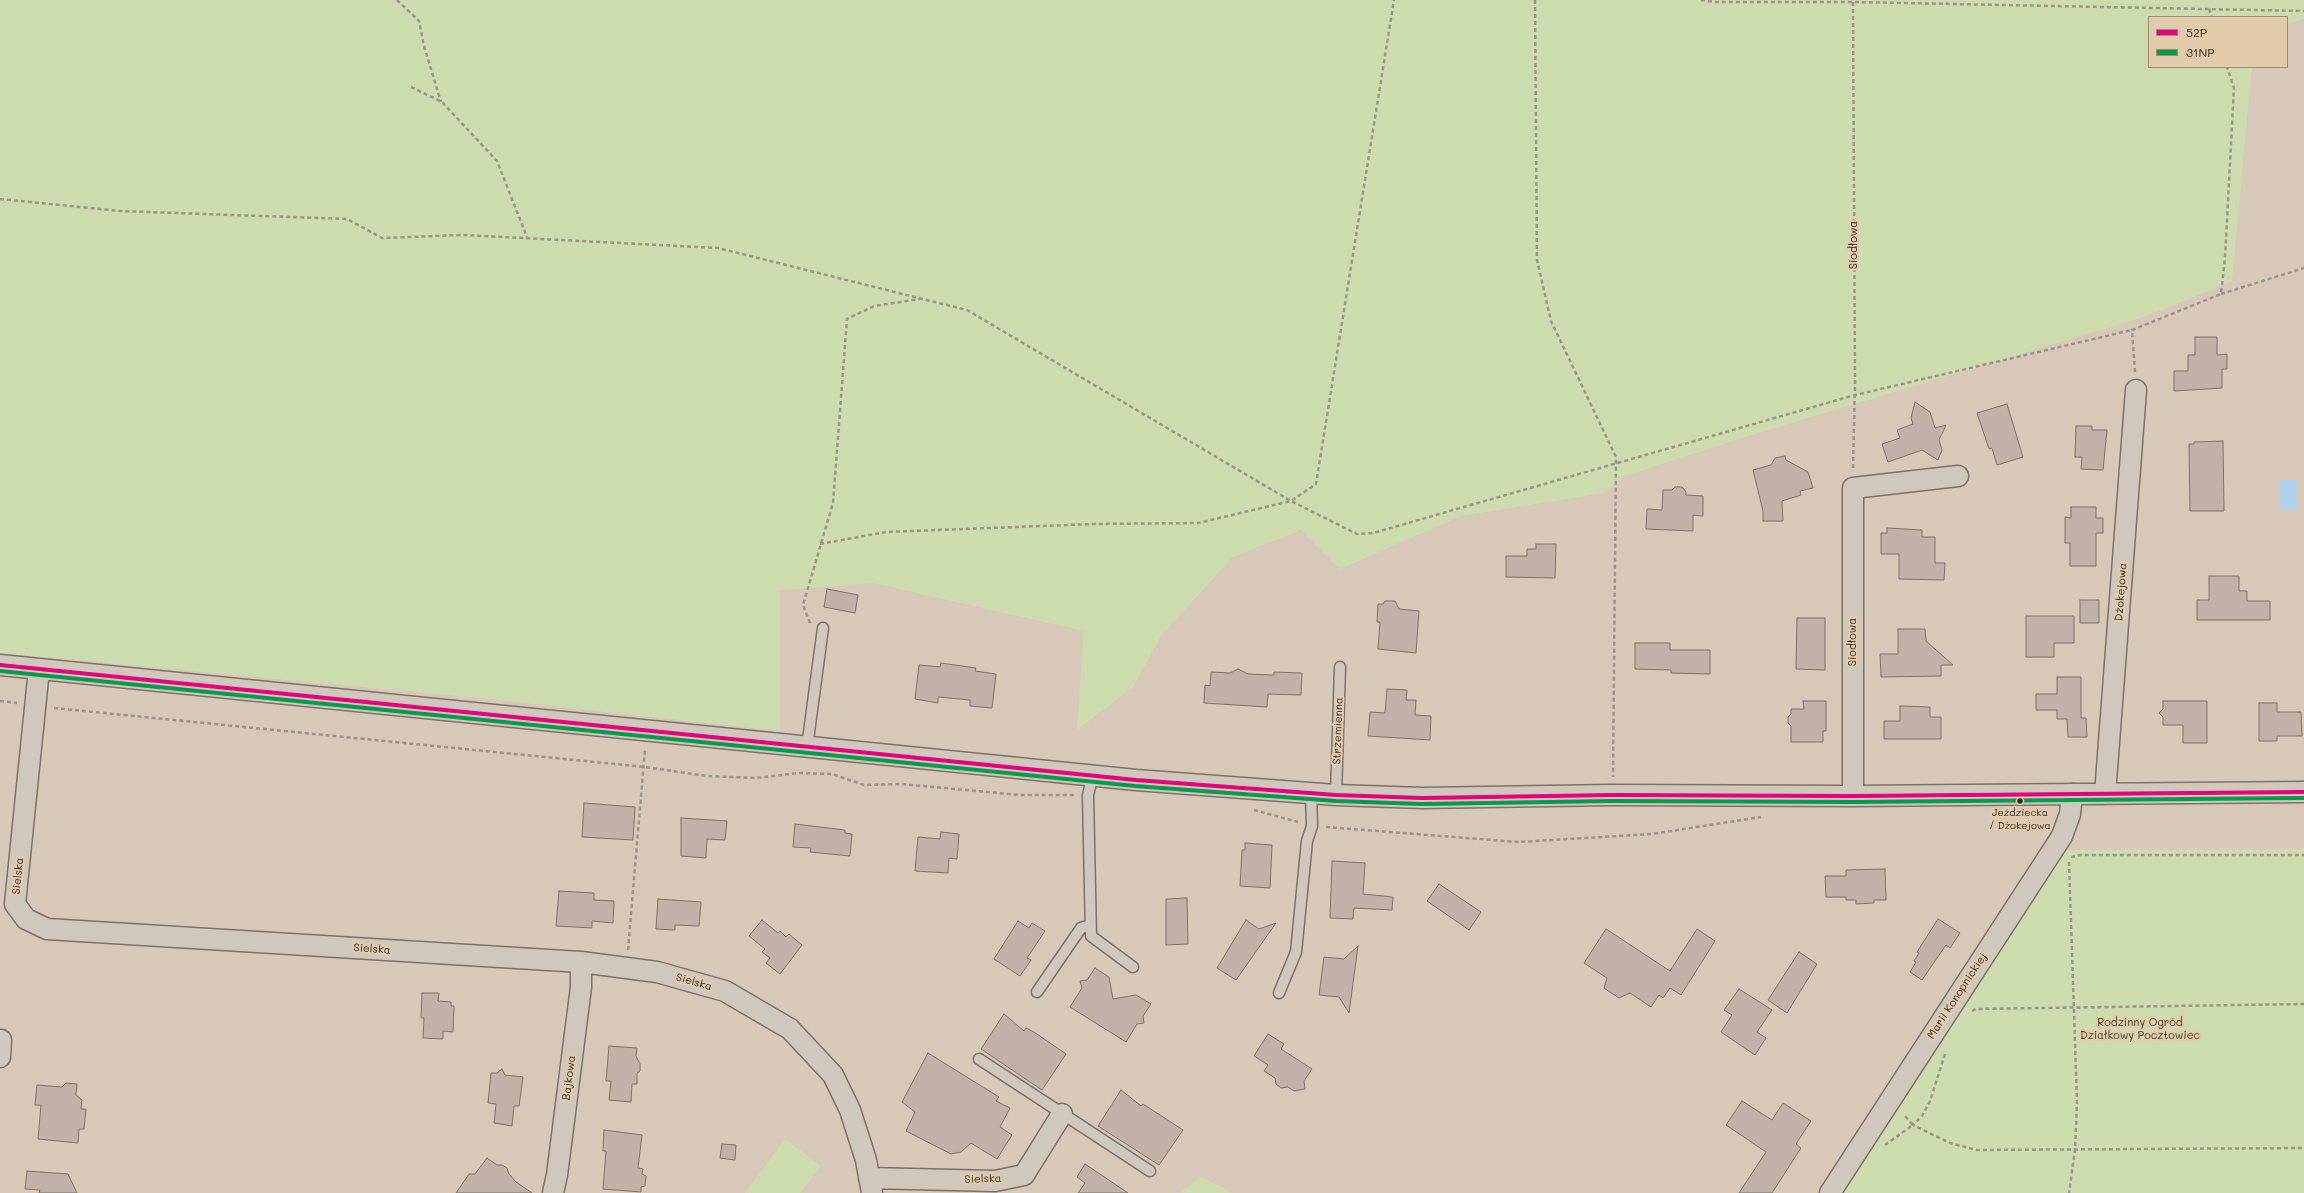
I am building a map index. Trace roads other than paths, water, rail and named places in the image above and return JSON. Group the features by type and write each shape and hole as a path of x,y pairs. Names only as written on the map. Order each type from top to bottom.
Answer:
{"street":[{"name":"Dżokejowa","path":"2105,794 2136,390"},
{"name":"Siodłowa","path":"1853,796 1853,488 1958,476"},
{"path":"0,665 1093,775 1336,795 1422,798 1612,795 1853,796 2304,792"},
{"name":"Sielska","path":"38,669 15,904 26,919 47,929 581,962 657,972 725,991 790,1029 833,1075 850,1110 866,1160 870,1185 995,1181 1024,1175 1062,1114"},
{"name":"Marii Konopnickiej","path":"1830,1193 2062,836 2070,814 2072,794"},
{"name":"Bajkowa","path":"553,1193 557,1175 581,987 581,962"}],"lane":[{"path":"807,747 823,628"},
{"name":"Strzemienna","path":"1336,795 1340,667"},
{"path":"1093,775 1088,795 1090,936 1133,967"},
{"path":"1279,993 1296,952 1307,841 1312,826 1311,792"},
{"path":"1037,992 1081,928 1090,925"},
{"path":"979,1059 1150,1171"}],"water":[{"path":"2279,480 2297,480 2297,510 2279,510"}],"place":[{"name":"Jeździecka / Dżokejowa","path":"2020,801"}],"park label":[{"name":"Rodzinny Ogród Działkowy Pocztowiec","path":"2140,1029"}]}
